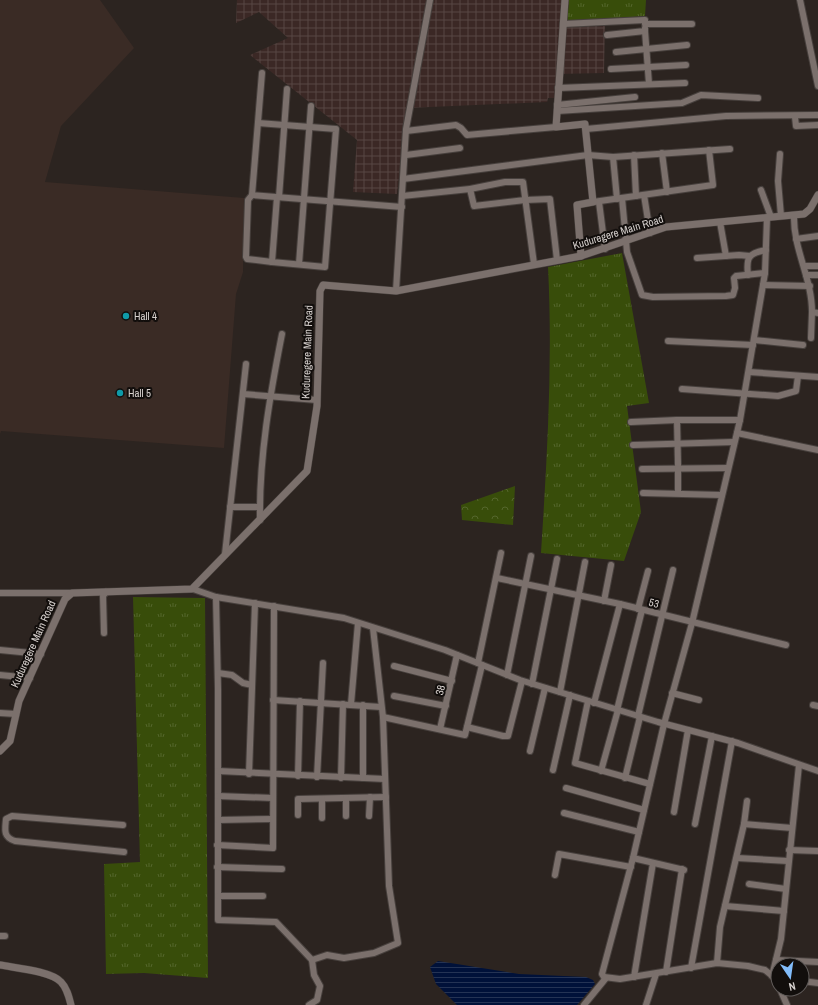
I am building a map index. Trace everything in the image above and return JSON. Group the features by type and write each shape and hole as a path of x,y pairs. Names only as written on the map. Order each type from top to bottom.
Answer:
{"street":[{"path":"396,291 403,179 406,155 406,131 430,0"},
{"path":"556,127 565,0"},
{"path":"800,0 818,86"},
{"path":"563,24 645,20 650,84"},
{"path":"607,34 645,27 692,24"},
{"path":"616,52 687,45"},
{"path":"611,69 686,65"},
{"path":"258,123 336,129 325,266 251,261 246,257 248,200 252,195 262,73"},
{"path":"558,88 685,83"},
{"path":"272,262 287,89"},
{"path":"557,108 682,103 701,95 758,98"},
{"path":"557,108 635,97"},
{"path":"299,264 311,106"},
{"path":"586,129 726,116 795,117 818,115"},
{"path":"795,117 796,126 818,125"},
{"path":"406,131 456,125 467,135 585,124 588,155 605,249"},
{"path":"406,155 460,148"},
{"path":"403,179 588,155 613,157 730,149"},
{"path":"582,256 577,205 713,185 709,150"},
{"path":"662,153 667,192"},
{"path":"780,154 778,182 781,216"},
{"path":"634,155 636,196"},
{"path":"613,157 627,241 627,252 642,295 726,296 733,294 735,288 734,278 736,276 765,273"},
{"path":"402,196 470,188 505,182 523,182 534,264"},
{"path":"470,188 474,206 525,200 550,199 557,260"},
{"path":"584,1005 604,976 664,724 692,623 746,393 765,273 769,218 761,190"},
{"path":"252,195 402,207"},
{"path":"644,195 650,233"},
{"name":"Kuduregere Main Road","path":"193,588 307,471 317,400 320,291 323,285 396,291 582,256 666,227 804,214 810,209 818,195"},
{"path":"794,215 793,230 810,286 815,313 811,338"},
{"path":"720,222 726,256"},
{"path":"796,239 818,236"},
{"path":"748,275 746,263 750,256 756,251 766,250"},
{"path":"697,258 750,256"},
{"path":"804,266 818,266"},
{"path":"806,275 818,276"},
{"path":"763,285 810,286"},
{"path":"260,520 261,466 270,395 282,334"},
{"path":"668,341 753,342 803,345"},
{"path":"225,554 246,364"},
{"path":"749,372 818,377"},
{"path":"682,389 778,396 796,391 798,376"},
{"path":"243,394 317,400"},
{"path":"678,420 678,493"},
{"path":"631,422 740,420"},
{"path":"737,433 818,450"},
{"path":"633,445 734,442"},
{"path":"642,469 678,467 728,468"},
{"path":"644,493 722,495"},
{"path":"230,507 260,506"},
{"path":"383,717 465,735 501,553"},
{"path":"507,675 531,556"},
{"path":"532,684 557,559"},
{"path":"560,692 585,562"},
{"path":"604,601 611,565"},
{"path":"625,778 673,570"},
{"path":"601,771 618,710 648,572"},
{"name":"53","path":"497,578 620,604 662,616 786,645"},
{"path":"0,592 72,593 193,588 216,597 344,618 457,655 522,681 639,717 732,741 818,771"},
{"path":"104,633 103,596 106,592"},
{"name":"Kuduregere Main Road","path":"0,752 10,742 19,701 65,599 72,593"},
{"path":"216,597 218,673 218,920 276,922 312,960 314,975 320,986 317,1000 309,1005"},
{"path":"249,774 255,603"},
{"path":"620,604 591,702 575,763 650,784"},
{"path":"217,846 273,848 274,606"},
{"path":"351,704 358,623"},
{"path":"312,960 327,955 344,958 374,953 398,943 389,886 383,717 373,628"},
{"path":"0,650 41,654"},
{"name":"38","path":"440,729 457,655"},
{"path":"317,777 323,663"},
{"path":"394,666 452,681"},
{"path":"218,673 232,675 243,683 252,685"},
{"path":"0,675 30,678"},
{"path":"467,727 508,736 522,681"},
{"path":"530,751 545,688"},
{"path":"672,693 699,700"},
{"path":"553,770 570,695"},
{"path":"394,696 446,706"},
{"path":"274,700 381,706"},
{"path":"298,776 300,701"},
{"path":"341,778 343,704"},
{"path":"362,778 363,705"},
{"path":"0,713 16,714"},
{"path":"674,812 688,730"},
{"path":"695,824 712,736"},
{"path":"691,968 732,741"},
{"path":"777,957 781,939 799,765"},
{"path":"218,771 249,774 386,779"},
{"path":"566,788 644,810"},
{"path":"218,796 273,798"},
{"path":"369,816 370,797"},
{"path":"298,815 298,799 386,797"},
{"path":"346,798 346,816"},
{"path":"322,799 322,818"},
{"path":"717,964 720,927 737,858 747,801"},
{"path":"564,813 639,832"},
{"path":"123,825 12,816 6,819 3,828 8,839 15,841 124,852"},
{"path":"218,820 273,819"},
{"path":"744,824 792,828"},
{"path":"790,850 818,851"},
{"path":"555,875 559,854 631,867"},
{"path":"633,858 683,869 666,972"},
{"path":"737,858 788,861"},
{"path":"634,977 653,863"},
{"path":"217,867 282,869"},
{"path":"749,884 786,889"},
{"path":"218,896 263,896"},
{"path":"725,906 784,911"},
{"path":"604,976 634,977 717,964 748,966 765,970 770,974"},
{"path":"0,966 51,976 61,980 66,987 71,1005"},
{"path":"646,1005 656,974"}],"shaded area":[{"path":"0,0 100,0 134,48 61,126 45,182 244,198 243,272 236,294 224,448 1,431 0,434"},
{"path":"237,0 569,0 568,22 605,19 604,73 557,74 555,98 548,98 547,102 407,108 397,194 353,192 357,140 250,55 288,38 259,12 236,23"}],"green space":[{"path":"569,0 646,0 645,16 567,22"},
{"path":"622,253 649,403 627,406 641,512 624,561 541,553 550,375 548,267"},
{"path":"515,486 513,525 462,520 461,505"},
{"path":"133,597 205,598 208,978 144,973 106,974 104,864 140,862"}],"water":[{"path":"438,961 519,974 586,977 593,980 595,984 577,1005 457,1005 436,984 430,967"}],"place":[{"name":"Hall 4","path":"126,316"},
{"name":"Hall 5","path":"120,393"}]}
